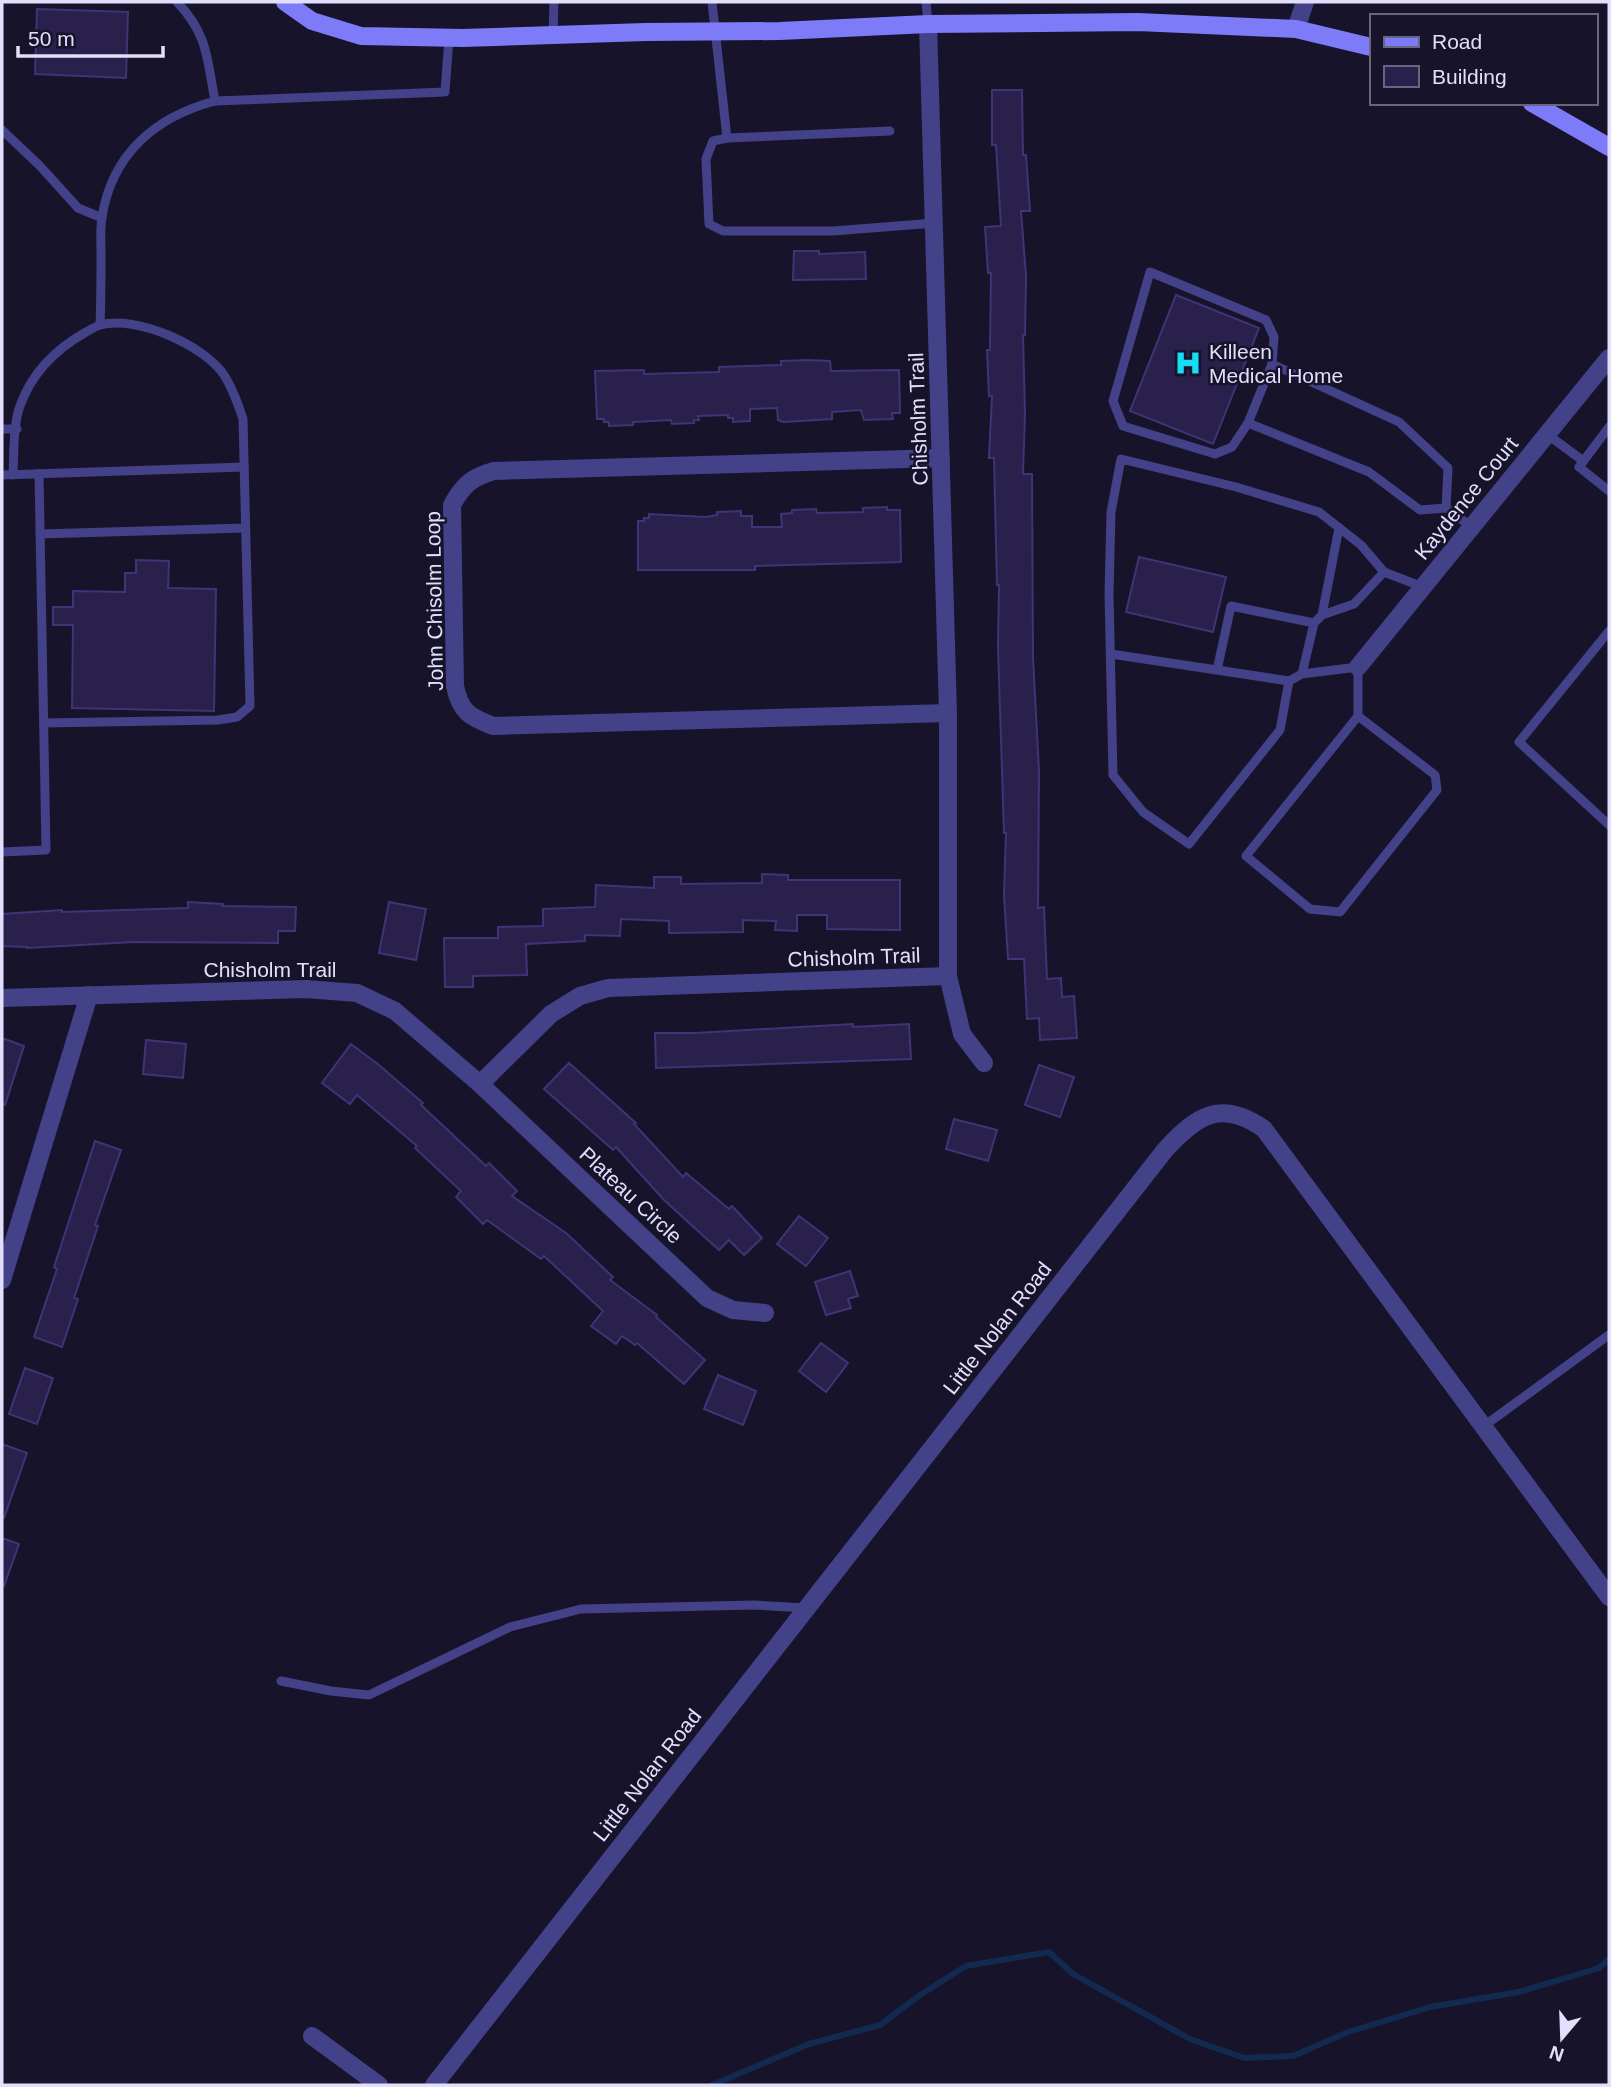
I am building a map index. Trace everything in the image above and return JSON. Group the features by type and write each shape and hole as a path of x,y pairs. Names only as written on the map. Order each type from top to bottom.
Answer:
{"main road":[{"path":"285,2 312,21 361,36 715,33 928,24 1138,22 1296,29 1370,47"},
{"path":"1536,105 1609,147"}],"street":[{"path":"1296,29 1305,2"},
{"name":"Chisholm Trail","path":"2,998 306,989 357,993 396,1011 480,1084 551,1014 580,996 608,988 948,976 948,713 928,24"},
{"name":"Kaydence Court","path":"1357,667 1609,358"},
{"name":"John Chisolm Loop","path":"941,458 494,471 477,476 466,483 452,505 455,686 458,701 471,718 493,726 948,713"},
{"path":"948,976 962,1034 984,1063"},
{"path":"2,1280 89,995"},
{"name":"Plateau Circle","path":"480,1084 707,1298 733,1310 765,1313"},
{"name":"Little Nolan Road","path":"434,2085 1165,1150 1184,1129 1201,1117 1220,1112 1244,1117 1264,1129 1609,1597"},
{"path":"312,2036 379,2085"}],"lane":[{"path":"177,2 190,15 204,38 215,101"},
{"path":"554,2 554,35"},
{"path":"712,2 727,138"},
{"path":"926,2 928,24"},
{"path":"100,325 102,218 110,183 123,159 143,137 166,120 195,106 215,101 445,92 449,37"},
{"path":"2,130 78,208 102,218"},
{"path":"890,131 727,138 713,141 706,159 709,224 723,231 833,231 935,223"},
{"path":"1150,272 1266,320 1273,338 1272,364 1248,422 1232,447 1215,454 1123,426 1113,401 1150,272"},
{"path":"13,475 19,408 45,362 67,343 100,325 148,328 179,339 206,356 223,373 243,419 250,706 237,718 218,720 44,723"},
{"path":"1272,364 1399,422 1448,468 1446,508"},
{"path":"1248,422 1370,472 1420,510 1446,508 1472,527"},
{"path":"1609,427 1578,467 1609,491"},
{"path":"2,429 16,429"},
{"path":"1548,435 1582,460"},
{"path":"1289,681 1280,730 1189,845 1143,812 1113,775 1109,594 1111,512 1121,459 1236,487 1319,512 1361,545 1384,572 1423,587"},
{"path":"2,475 244,467"},
{"path":"2,852 46,850 39,474"},
{"path":"40,534 245,528"},
{"path":"1322,615 1339,528"},
{"path":"1302,674 1314,624 1322,615 1354,604 1384,572"},
{"path":"1217,670 1231,606 1314,624"},
{"path":"1609,631 1520,742 1609,825"},
{"path":"1111,654 1289,681 1302,674 1357,667 1358,716 1246,856 1310,909 1340,912 1437,790 1435,775 1358,716"},
{"path":"1484,1426 1609,1335"},
{"path":"281,1681 369,1695 510,1627 581,1609 754,1605 806,1608"}],"building":[{"path":"37,9 128,12 126,78 35,74"},
{"path":"992,90 1022,90 1023,155 1026,155 1030,211 1021,211 1026,276 1023,335 1023,474 1032,474 1033,658 1039,771 1038,908 1044,907 1047,979 1061,978 1062,997 1074,996 1077,1038 1040,1040 1039,1018 1027,1019 1024,959 1008,959 998,647 999,585 994,458 989,458 992,396 989,396 987,350 990,350 991,273 988,273 985,227 1001,226 996,145 992,145"},
{"path":"794,251 819,251 819,254 865,252 866,279 793,280"},
{"path":"1176,295 1259,328 1213,444 1130,411"},
{"path":"781,361 830,361 831,371 899,370 900,413 892,413 893,419 864,420 861,410 832,412 832,419 783,422 778,420 777,408 750,409 750,421 733,422 733,418 728,418 728,415 698,416 699,420 694,420 694,423 672,424 671,420 609,426 609,422 604,422 604,419 597,419 595,371 644,370 644,374 719,372 719,367 781,365"},
{"path":"887,507 887,510 900,510 901,562 755,566 755,570 638,570 638,521 649,518 649,514 706,517 717,515 717,512 741,511 741,516 752,516 752,527 782,527 781,514 792,513 792,510 816,509 817,513 863,512 863,508"},
{"path":"1139,557 1226,577 1213,632 1126,612"},
{"path":"136,560 169,561 168,588 216,589 214,711 72,708 73,625 53,625 53,607 73,607 73,591 125,592 125,573 136,573"},
{"path":"762,874 788,875 788,880 900,880 900,930 827,929 827,915 797,915 797,931 775,930 776,921 743,920 743,932 669,933 669,921 621,919 620,936 585,935 585,941 526,944 527,975 473,976 473,987 445,987 444,938 498,938 498,927 543,926 543,909 595,907 596,885 654,888 654,877 681,877 681,884 762,883"},
{"path":"188,902 223,906 296,907 295,931 278,931 278,943 134,942 27,948 2,946 2,914 188,908"},
{"path":"389,902 426,909 416,960 379,953"},
{"path":"853,1024 853,1027 909,1024 911,1059 656,1068 655,1033"},
{"path":"2,1038 24,1046 5,1105 2,1104"},
{"path":"146,1040 186,1044 183,1078 143,1074"},
{"path":"351,1044 423,1103 421,1105 486,1166 489,1163 517,1191 512,1196 566,1233 613,1277 610,1280 657,1315 656,1317 705,1360 684,1384 637,1343 635,1345 622,1336 616,1344 591,1326 603,1311 544,1256 541,1259 487,1220 483,1224 456,1197 461,1191 415,1148 417,1146 357,1095 350,1104 322,1083"},
{"path":"569,1063 636,1123 634,1124 683,1177 686,1173 729,1209 732,1206 762,1238 744,1255 729,1240 719,1250 664,1200 616,1147 613,1150 544,1089"},
{"path":"1039,1065 1074,1077 1060,1117 1025,1105"},
{"path":"954,1119 997,1130 988,1161 946,1149"},
{"path":"95,1141 121,1150 95,1225 98,1226 74,1298 78,1299 62,1347 34,1337"},
{"path":"799,1216 828,1238 806,1266 777,1244"},
{"path":"850,1271 858,1296 848,1299 851,1308 826,1315 815,1282"},
{"path":"821,1343 848,1363 826,1392 799,1371"},
{"path":"25,1368 53,1378 37,1424 9,1414"},
{"path":"718,1375 756,1391 743,1425 704,1409"},
{"path":"2,1444 27,1453 4,1518 2,1517"},
{"path":"2,1538 19,1544 4,1586 2,1586"}],"waterway":[{"path":"712,2085 809,2044 880,2025 920,1995 966,1966 1049,1952 1073,1974 1190,2039 1244,2058 1293,2056 1348,2032 1430,2007 1519,1992 1599,1968 1609,1959"}],"place":[{"name":"Killeen Medical Home","path":"1188,363"}]}
